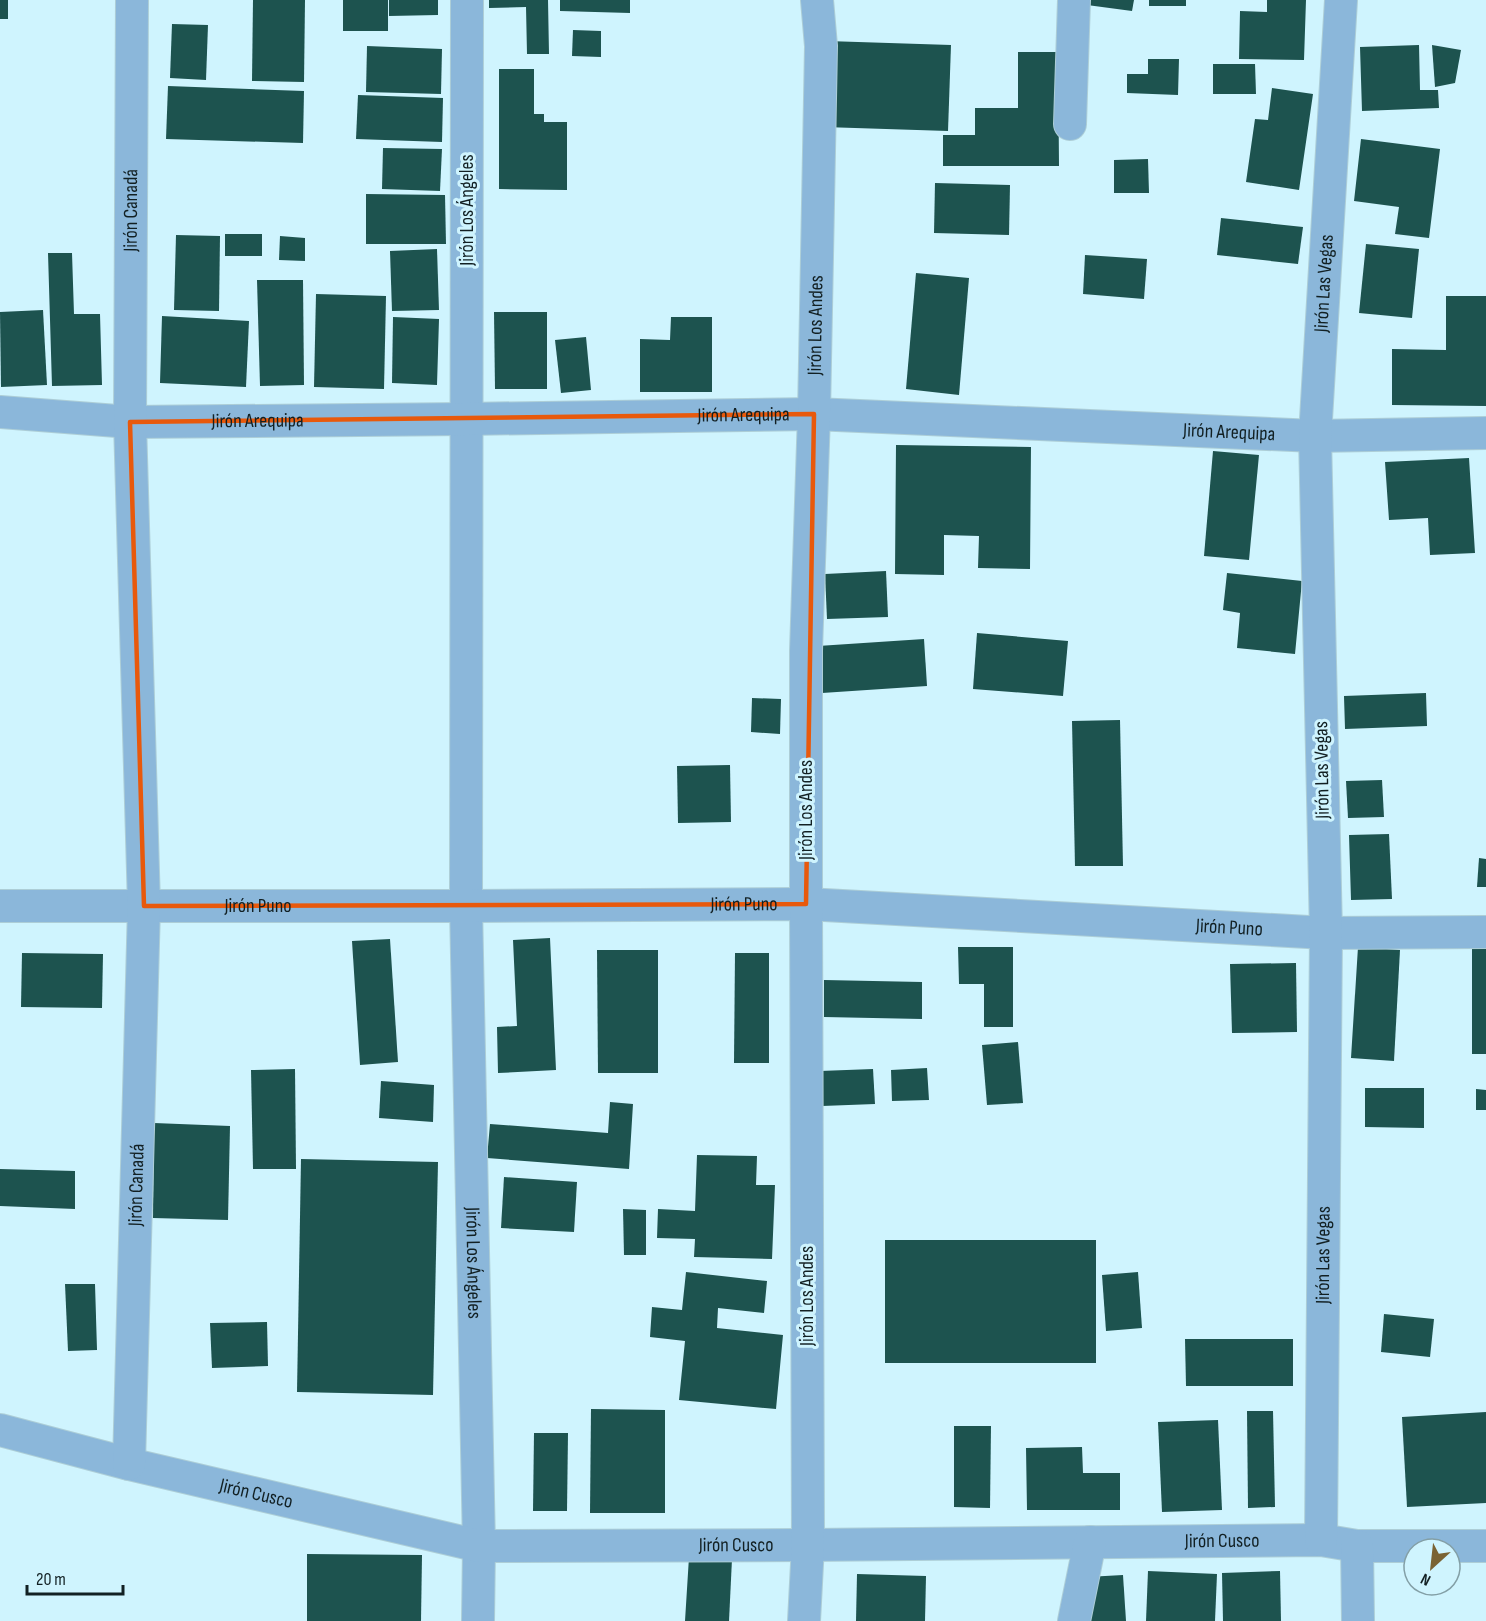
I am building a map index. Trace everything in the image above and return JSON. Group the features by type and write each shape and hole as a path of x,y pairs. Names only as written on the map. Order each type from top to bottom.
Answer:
{"street":[{"name":"Jirón Canadá","path":"129,1464 144,906 130,422 132,0"},
{"name":"Jirón Los Ángeles","path":"467,0 466,906 479,1546 478,1621"},
{"name":"Jirón Los Andes","path":"804,1621 808,1545 806,651 814,414 821,46 817,0"},
{"path":"1070,123 1074,0"},
{"name":"Jirón Las Vegas","path":"1321,1540 1326,933 1315,436 1341,0"},
{"name":"Jirón Arequipa","path":"0,412 130,422 814,414 1315,436 1486,433"},
{"name":"Jirón Puno","path":"0,906 806,904 1326,933 1486,932"},
{"name":"Jirón Cusco","path":"0,1430 129,1464 479,1546 1321,1540 1357,1546 1486,1546"},
{"path":"1074,1621 1090,1542"},
{"path":"1357,1546 1358,1621"}],"highlighted area":[{"path":"814,414 806,904 144,906 130,422"}],"building":[{"path":"0,0 8,0 8,19 0,19"},
{"path":"253,0 305,0 304,82 252,81"},
{"path":"343,0 388,0 388,31 343,31"},
{"path":"389,0 438,0 438,15 389,16"},
{"path":"489,0 548,0 549,54 527,54 526,7 489,8"},
{"path":"560,0 630,0 630,13 560,11"},
{"path":"1088,0 1134,0 1132,11 1087,5"},
{"path":"1149,0 1186,0 1186,6 1149,6"},
{"path":"1267,0 1306,0 1304,60 1239,59 1240,11 1267,12"},
{"path":"172,24 208,25 206,80 170,78"},
{"path":"573,30 601,31 601,57 572,56"},
{"path":"827,41 951,45 948,131 824,127"},
{"path":"1419,45 1420,90 1438,90 1439,108 1362,111 1360,47"},
{"path":"1432,45 1461,50 1455,83 1435,87"},
{"path":"367,46 442,49 441,94 366,92"},
{"path":"1018,52 1058,52 1059,166 943,166 943,135 975,135 975,108 1018,108"},
{"path":"1148,59 1179,59 1178,95 1127,93 1127,74 1148,74"},
{"path":"1213,64 1255,64 1256,94 1213,94"},
{"path":"499,69 534,69 534,114 544,114 544,122 567,122 567,190 499,189"},
{"path":"168,86 304,91 303,143 166,139"},
{"path":"1272,88 1313,94 1299,190 1246,182 1255,119 1268,120"},
{"path":"358,95 443,98 442,142 356,139"},
{"path":"1361,139 1440,149 1429,238 1395,234 1399,207 1354,201"},
{"path":"383,148 442,149 440,191 382,189"},
{"path":"1148,159 1149,193 1114,193 1114,160"},
{"path":"935,183 1010,185 1009,235 934,233"},
{"path":"366,194 445,195 446,244 366,244"},
{"path":"1221,218 1303,227 1298,264 1217,255"},
{"path":"225,234 262,234 262,256 225,256"},
{"path":"176,235 220,236 219,311 174,310"},
{"path":"280,236 305,238 305,261 279,260"},
{"path":"1366,244 1419,249 1412,318 1359,313"},
{"path":"437,249 439,310 392,311 390,251"},
{"path":"48,253 72,253 74,314 100,314 102,385 52,386"},
{"path":"1085,255 1147,259 1144,299 1083,294"},
{"path":"916,273 969,278 959,395 906,389"},
{"path":"257,280 303,280 304,385 260,386"},
{"path":"316,294 386,296 384,389 314,387"},
{"path":"1446,296 1486,296 1486,406 1392,405 1392,349 1446,350"},
{"path":"43,310 47,385 1,387 0,312"},
{"path":"494,312 547,312 547,389 495,389"},
{"path":"162,316 249,321 246,387 160,383"},
{"path":"393,317 439,319 437,385 392,383"},
{"path":"671,317 712,317 712,392 640,392 640,339 670,340"},
{"path":"586,337 591,390 561,393 555,340"},
{"path":"896,445 1031,447 1030,569 978,568 979,536 944,535 944,575 895,574"},
{"path":"1213,451 1259,455 1249,560 1204,556"},
{"path":"1469,458 1475,553 1430,555 1428,518 1389,520 1385,462"},
{"path":"886,571 888,617 827,619 825,574"},
{"path":"1227,573 1302,581 1295,654 1237,648 1240,613 1223,610"},
{"path":"977,633 1068,641 1063,696 973,689"},
{"path":"924,639 927,686 822,693 818,646"},
{"path":"1426,693 1427,726 1345,729 1344,696"},
{"path":"752,698 781,699 780,734 751,732"},
{"path":"1120,720 1123,866 1075,866 1072,721"},
{"path":"730,765 731,822 678,823 677,766"},
{"path":"1382,780 1384,817 1348,818 1346,781"},
{"path":"1389,834 1392,899 1351,900 1349,835"},
{"path":"1479,858 1486,859 1486,887 1477,887"},
{"path":"550,938 556,1070 498,1073 497,1027 517,1026 513,940"},
{"path":"390,939 398,1062 360,1065 352,941"},
{"path":"958,947 1013,947 1013,1027 984,1027 984,984 959,984"},
{"path":"1358,947 1400,950 1394,1061 1351,1058"},
{"path":"1472,948 1486,948 1486,1054 1472,1054"},
{"path":"597,950 658,950 658,1073 598,1073"},
{"path":"22,953 103,954 102,1008 21,1007"},
{"path":"735,953 769,953 769,1063 734,1063"},
{"path":"1296,963 1297,1032 1232,1033 1230,964"},
{"path":"824,980 922,982 922,1019 824,1017"},
{"path":"1018,1042 1023,1103 987,1105 982,1045"},
{"path":"927,1068 929,1100 892,1101 891,1070"},
{"path":"295,1069 296,1169 253,1169 251,1070"},
{"path":"873,1069 875,1104 822,1106 820,1071"},
{"path":"381,1081 434,1085 433,1122 379,1118"},
{"path":"1365,1088 1424,1088 1424,1128 1365,1127"},
{"path":"1476,1089 1486,1090 1486,1110 1476,1110"},
{"path":"610,1102 633,1104 629,1169 487,1158 490,1124 608,1133"},
{"path":"154,1123 230,1126 228,1220 153,1218"},
{"path":"697,1155 757,1156 756,1185 775,1185 772,1259 694,1257 695,1239 657,1238 658,1209 695,1211"},
{"path":"301,1159 438,1162 433,1395 297,1392"},
{"path":"0,1169 75,1171 75,1209 0,1206"},
{"path":"504,1177 577,1182 574,1232 501,1228"},
{"path":"623,1209 646,1210 646,1255 624,1255"},
{"path":"885,1240 1096,1240 1096,1363 885,1363"},
{"path":"686,1272 767,1281 764,1313 718,1308 717,1328 783,1335 776,1409 679,1400 685,1341 650,1337 652,1307 682,1310"},
{"path":"1138,1272 1142,1328 1106,1331 1102,1275"},
{"path":"65,1284 95,1284 97,1350 68,1351"},
{"path":"1384,1314 1434,1319 1430,1357 1381,1352"},
{"path":"267,1322 268,1366 212,1368 210,1323"},
{"path":"1185,1339 1293,1339 1293,1386 1186,1386"},
{"path":"591,1409 665,1410 665,1513 590,1513"},
{"path":"1247,1411 1273,1411 1275,1507 1248,1508"},
{"path":"1486,1412 1486,1503 1407,1507 1402,1417"},
{"path":"1218,1420 1222,1510 1162,1512 1158,1422"},
{"path":"954,1426 991,1426 990,1508 954,1507"},
{"path":"534,1433 568,1433 567,1511 533,1511"},
{"path":"1082,1447 1083,1473 1120,1473 1120,1510 1027,1510 1026,1448"},
{"path":"307,1554 422,1555 421,1621 307,1621"},
{"path":"689,1557 732,1559 729,1621 685,1621"},
{"path":"1148,1571 1217,1574 1215,1621 1146,1621"},
{"path":"1280,1571 1281,1621 1223,1621 1222,1573"},
{"path":"857,1574 926,1576 925,1621 856,1621"},
{"path":"1123,1575 1126,1621 1090,1621 1087,1577"}]}
